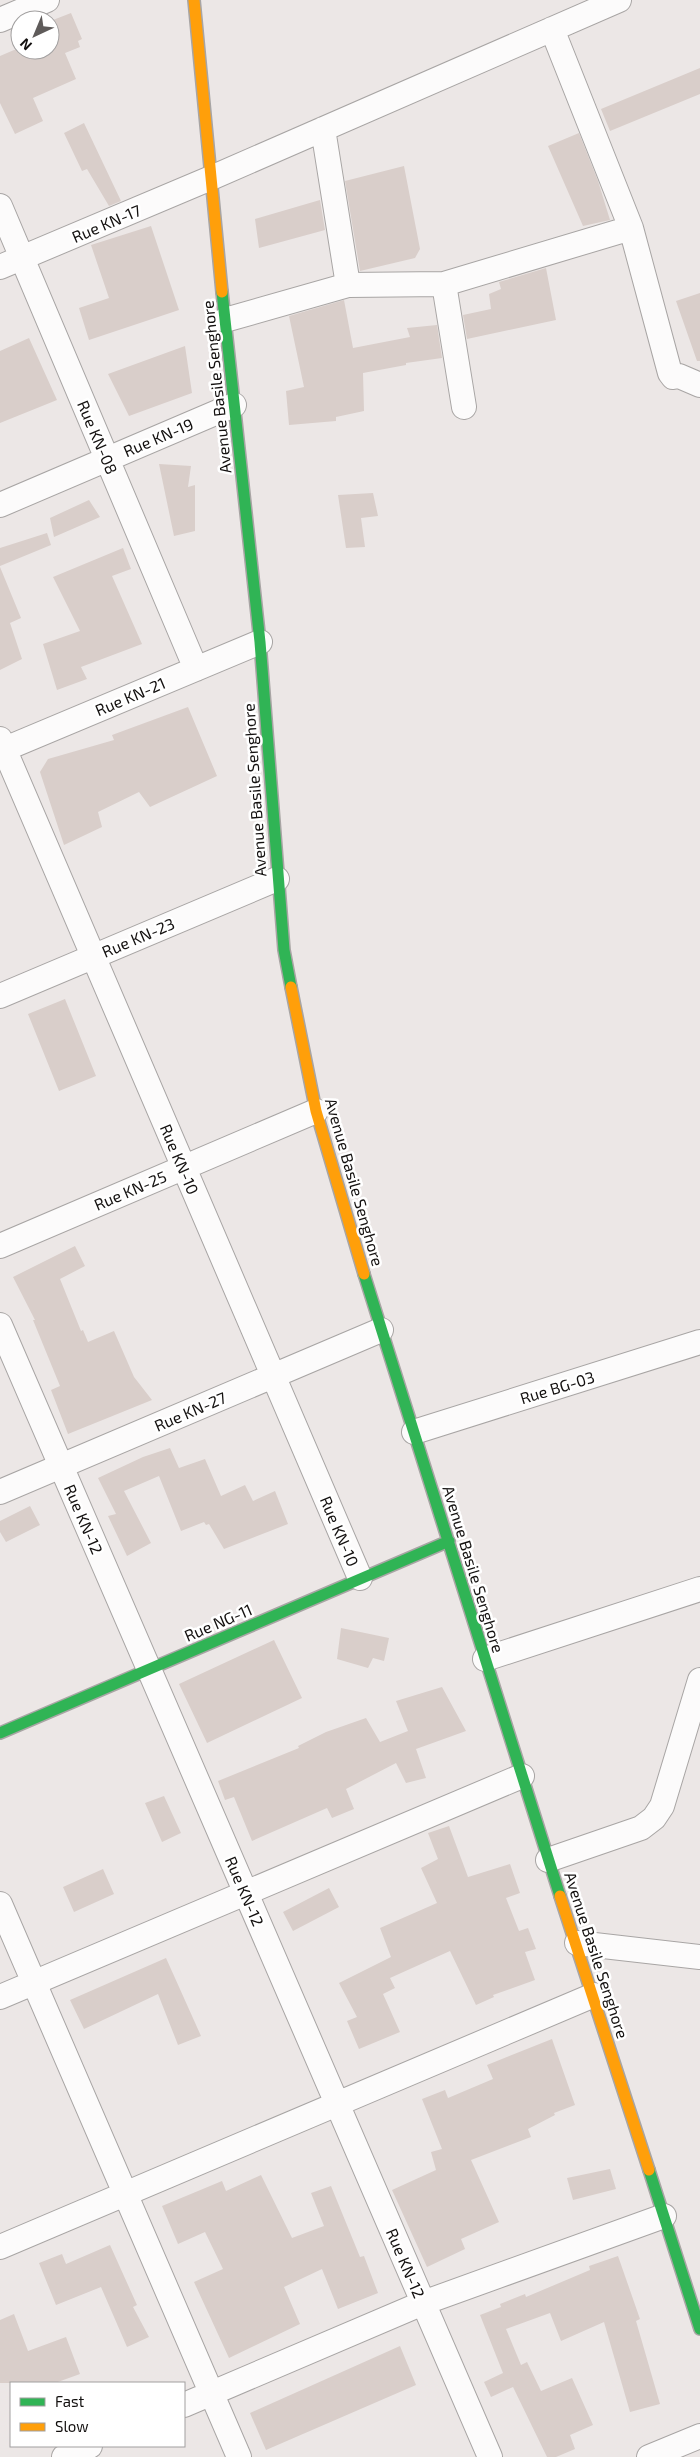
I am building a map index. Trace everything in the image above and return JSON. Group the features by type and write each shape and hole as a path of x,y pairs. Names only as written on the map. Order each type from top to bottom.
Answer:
{"main road":[{"name":"Avenue Basile Senghore","path":"194,0 225,320 260,642 284,950 316,1111 381,1330 548,1860 594,1995 700,2329"},
{"name":"Rue NG-11","path":"0,1733 449,1541"}],"street":[{"path":"0,20 47,0"},
{"name":"Rue KN-17","path":"0,267 211,178 618,0"},
{"path":"552,29 631,228 670,373 673,377 693,377"},
{"path":"323,129 348,285"},
{"name":"Rue KN-08","path":"0,206 196,669"},
{"path":"225,320 348,285 444,284 631,228"},
{"path":"444,284 464,407"},
{"name":"Rue KN-19","path":"0,505 234,405"},
{"name":"Rue KN-21","path":"1,746 260,642"},
{"name":"Rue KN-10","path":"1,746 360,1578"},
{"name":"Rue KN-23","path":"0,996 277,878"},
{"name":"Rue KN-25","path":"0,1246 316,1111"},
{"name":"Rue KN-12","path":"0,1325 490,2457"},
{"name":"Rue KN-27","path":"0,1492 381,1330"},
{"name":"Rue BG-03","path":"414,1432 700,1342"},
{"path":"485,1659 700,1589"},
{"path":"548,1860 641,1828 654,1818 662,1806 700,1680"},
{"path":"0,1997 522,1776"},
{"path":"0,1904 238,2457"},
{"path":"577,1943 700,1957"},
{"path":"0,2247 337,2102 594,1995"},
{"path":"185,2405 423,2302 664,2216"},
{"path":"649,2457 700,2436"},
{"path":"64,2457 88,2447"}],"building":[{"path":"71,13 82,39 78,41 80,47 65,53 76,79 33,98 43,121 15,134 0,103 0,56 10,52 10,60 60,60 60,17"},
{"path":"700,68 700,94 610,131 601,109"},
{"path":"84,123 121,201 109,206 87,169 82,171 64,133"},
{"path":"579,133 598,181 610,220 583,226 548,146"},
{"path":"404,166 420,249 415,258 360,271 345,181"},
{"path":"320,200 325,230 259,248 255,219"},
{"path":"151,226 179,310 89,340 79,308 109,298 91,245"},
{"path":"546,268 556,320 467,339 463,315 491,309 489,294 501,289 499,282"},
{"path":"700,293 700,361 697,361 676,301"},
{"path":"344,300 353,348 410,337 407,328 437,325 442,358 406,363 406,365 363,373 364,411 336,417 336,421 289,425 286,391 304,387 289,316"},
{"path":"29,338 57,400 0,423 0,351"},
{"path":"185,346 192,393 129,416 108,374"},
{"path":"159,464 191,466 188,487 195,485 195,531 174,536"},
{"path":"373,493 378,516 361,518 365,547 346,548 338,495"},
{"path":"89,500 100,517 54,537 50,518"},
{"path":"47,533 51,545 0,566 0,548"},
{"path":"123,548 131,569 112,576 142,644 81,667 87,679 57,690 43,644 80,631 53,577"},
{"path":"0,567 21,618 10,623 22,659 0,670"},
{"path":"188,707 217,776 150,807 139,792 98,812 102,827 64,845 40,772 48,759 114,740 112,735"},
{"path":"65,999 96,1076 59,1091 28,1014"},
{"path":"75,1246 85,1266 60,1279 81,1331 83,1330 88,1342 114,1331 134,1377 152,1400 68,1434 51,1390 60,1386 33,1320 35,1320 13,1277"},
{"path":"170,1448 179,1468 205,1459 221,1496 245,1485 253,1501 275,1491 288,1524 224,1549 209,1524 206,1525 204,1522 181,1531 159,1476 124,1491 151,1543 127,1556 108,1516 116,1514 98,1478 143,1457"},
{"path":"30,1506 40,1525 6,1542 0,1532 0,1521"},
{"path":"341,1628 389,1638 384,1661 373,1658 368,1668 337,1659"},
{"path":"274,1640 302,1698 207,1743 179,1684"},
{"path":"442,1687 466,1731 416,1749 426,1778 406,1783 396,1763 346,1789 354,1809 332,1818 327,1808 252,1841 234,1797 225,1800 218,1781 299,1748 298,1746 326,1732 366,1718 380,1742 408,1731 396,1701"},
{"path":"164,1796 181,1833 162,1842 145,1803"},
{"path":"449,1826 468,1877 510,1864 520,1893 506,1898 519,1931 528,1928 536,1949 525,1952 535,1980 493,1995 494,1997 476,2005 450,1951 390,1978 395,1988 383,1994 400,2032 359,2049 347,2021 357,2017 339,1983 391,1957 380,1928 437,1903 421,1868 438,1859 428,1833"},
{"path":"103,1869 114,1894 74,1912 63,1887"},
{"path":"329,1888 339,1907 293,1931 283,1912"},
{"path":"166,1958 201,2036 178,2045 158,1994 84,2029 70,2000"},
{"path":"552,2039 575,2105 554,2113 555,2115 528,2129 531,2137 471,2160 499,2222 461,2239 465,2249 427,2267 392,2190 436,2170 431,2152 442,2149 422,2099 445,2090 448,2098 493,2079 487,2065"},
{"path":"610,2169 616,2189 573,2200 567,2178"},
{"path":"261,2175 292,2238 324,2226 311,2193 331,2186 360,2257 364,2256 378,2293 338,2309 322,2269 284,2287 300,2324 229,2358 194,2282 223,2269 205,2232 178,2244 162,2206 222,2181 226,2191"},
{"path":"110,2245 137,2305 133,2307 149,2337 127,2347 101,2287 56,2305 39,2263 62,2254 66,2264"},
{"path":"618,2256 640,2319 636,2321 660,2404 630,2412 604,2322 561,2341 550,2313 506,2329 521,2365 527,2362 541,2391 572,2378 593,2425 570,2435 575,2449 556,2457 547,2457 513,2387 491,2397 484,2382 503,2373 480,2315 501,2307 500,2304 525,2294 526,2297 590,2270 589,2266"},
{"path":"14,2314 28,2351 66,2337 80,2374 58,2382 0,2383 0,2320"},
{"path":"400,2346 416,2385 266,2450 250,2413"}],"traffic: fast":[{"path":"222,292 260,642 284,950 291,987"},
{"path":"364,1274 560,1896"},
{"path":"0,1733 449,1541"},
{"path":"649,2170 700,2329"}],"traffic: slow":[{"path":"194,0 222,292"},
{"path":"291,987 316,1111 364,1274"},
{"path":"560,1896 649,2170"}]}
